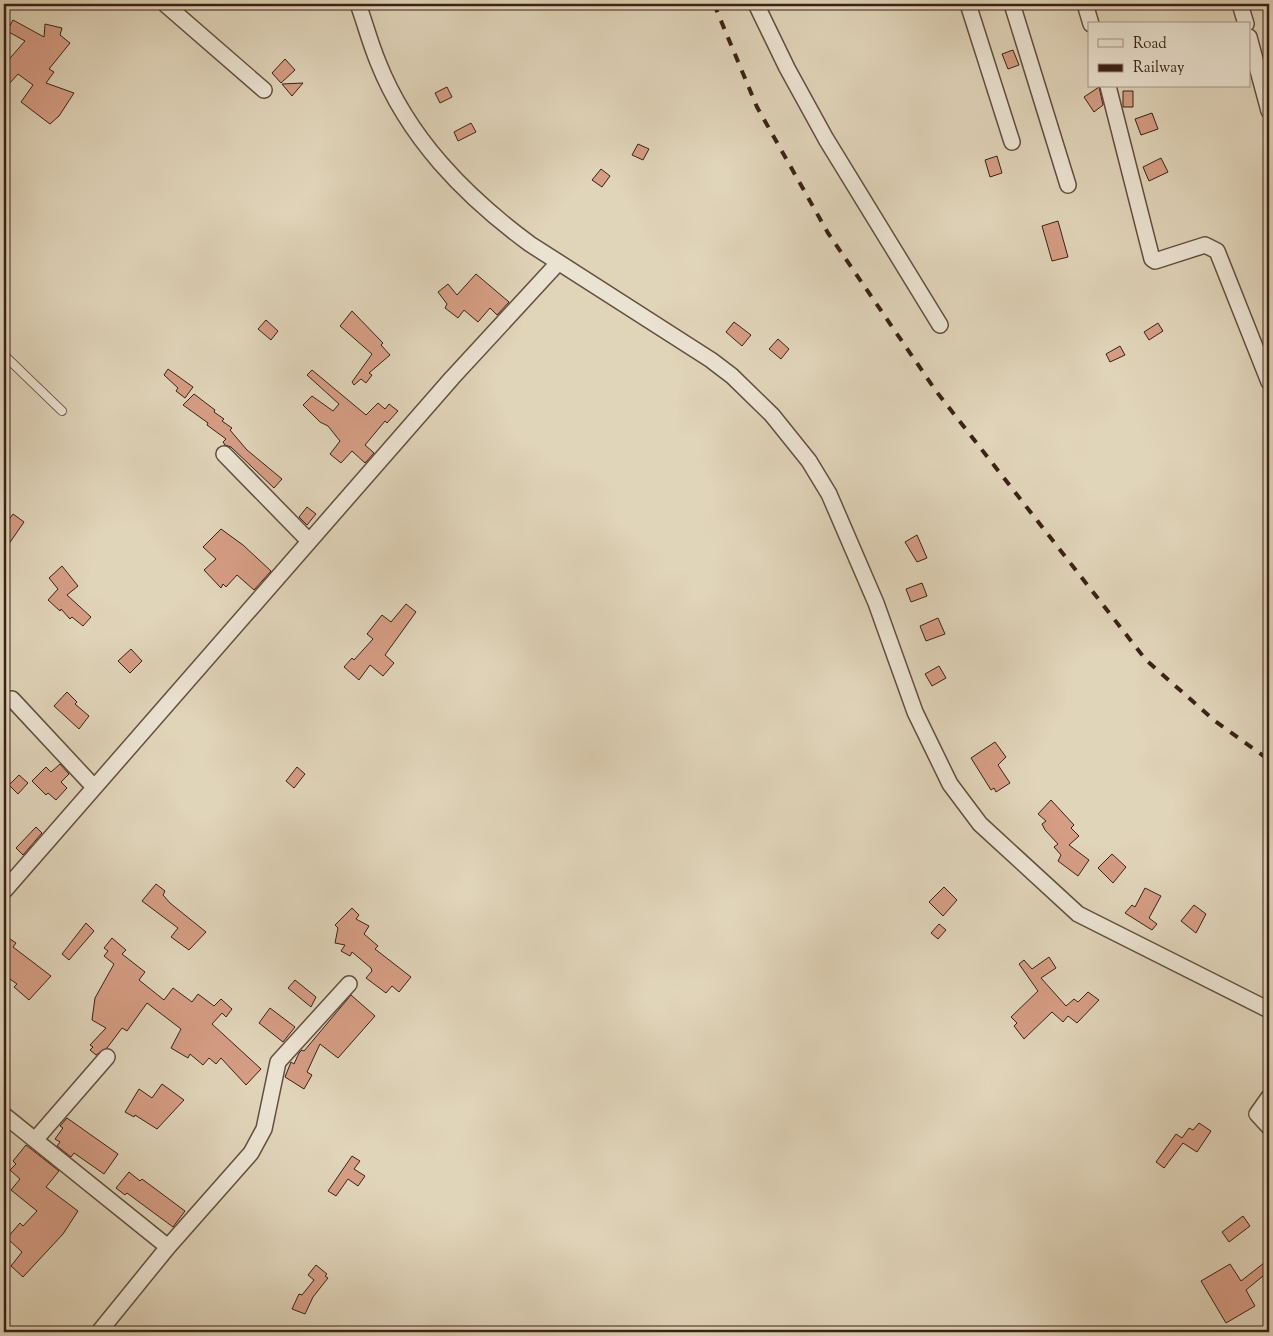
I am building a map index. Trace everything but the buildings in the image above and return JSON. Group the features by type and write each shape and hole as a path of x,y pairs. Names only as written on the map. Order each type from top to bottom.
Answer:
{"street":[{"path":"165,4 264,90"},
{"path":"358,4 378,62 415,132 454,178 502,223 558,263 711,360 732,376 772,415 809,461 829,494 874,598 915,712 950,784 980,824 1078,914 1269,1010"},
{"path":"756,4 787,68 826,139 940,325"},
{"path":"968,4 1012,142"},
{"path":"1012,4 1068,185"},
{"path":"1086,4 1090,22"},
{"path":"1240,4 1245,22"},
{"path":"1250,41 1269,111"},
{"path":"1109,88 1152,259 1155,261 1205,245 1217,251 1269,382"},
{"path":"4,891 452,378 558,263"},
{"path":"224,454 309,541"},
{"path":"12,699 94,787"},
{"path":"98,1332 168,1247 252,1153 264,1129 278,1062 349,984"},
{"path":"35,1140 107,1057"},
{"path":"1269,1098 1257,1114 1269,1127"},
{"path":"4,1115 168,1247"}],"lane":[{"path":"4,356 62,411"}],"railway":[{"path":"714,4 757,107 828,233 936,391 1146,660 1215,721 1269,760"}]}
